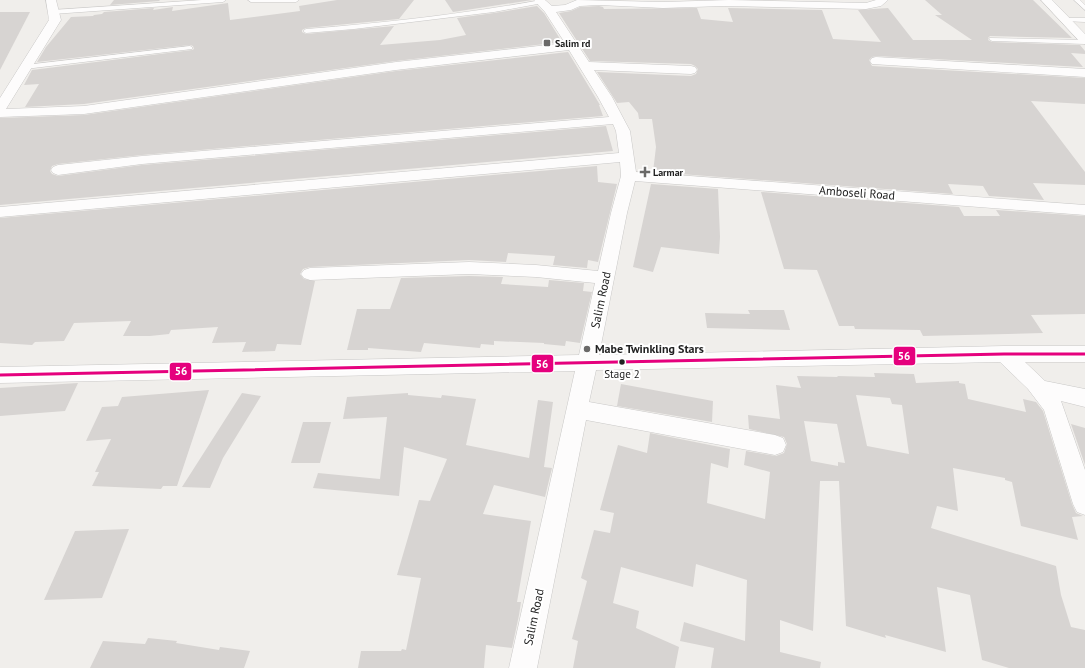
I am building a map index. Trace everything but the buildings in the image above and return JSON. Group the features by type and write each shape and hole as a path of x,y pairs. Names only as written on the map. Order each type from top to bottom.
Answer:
{"street":[{"path":"0,108 55,20 51,0"},
{"path":"543,4 567,8 586,2 664,5 722,1 778,5 866,6 878,4 883,0"},
{"path":"1046,0 1085,42"},
{"name":"Salim Road","path":"523,668 619,213 629,176 623,131 605,96 573,46 543,4"},
{"path":"0,113 84,110 121,106 396,66 573,46"},
{"path":"876,61 1085,73"},
{"path":"586,66 692,70"},
{"path":"58,170 142,160 617,120"},
{"path":"0,212 627,157"},
{"name":"Amboseli Road","path":"629,176 1085,210"},
{"path":"310,274 469,268 536,271 605,278"},
{"path":"1004,354 1040,388 1053,406 1085,504"},
{"path":"0,374 1004,354 1085,354"},
{"path":"1040,388 1085,398"},
{"path":"578,409 775,445"}],"lane":[{"path":"53,12 223,0"},
{"path":"251,0 296,0"},
{"path":"1077,0 1085,8"},
{"path":"306,31 354,27 543,4"},
{"path":"1064,19 1085,20"},
{"path":"992,38 1085,42"},
{"path":"25,67 190,48"}],"transit line":[{"name":"56","path":"0,375 1004,354 1085,354"}],"place":[{"name":"Salim rd","path":"547,43"},
{"name":"Larmar","path":"645,172"},
{"name":"Mabe Twinkling Stars","path":"587,349"},
{"name":"Stage 2","path":"622,362"}]}
